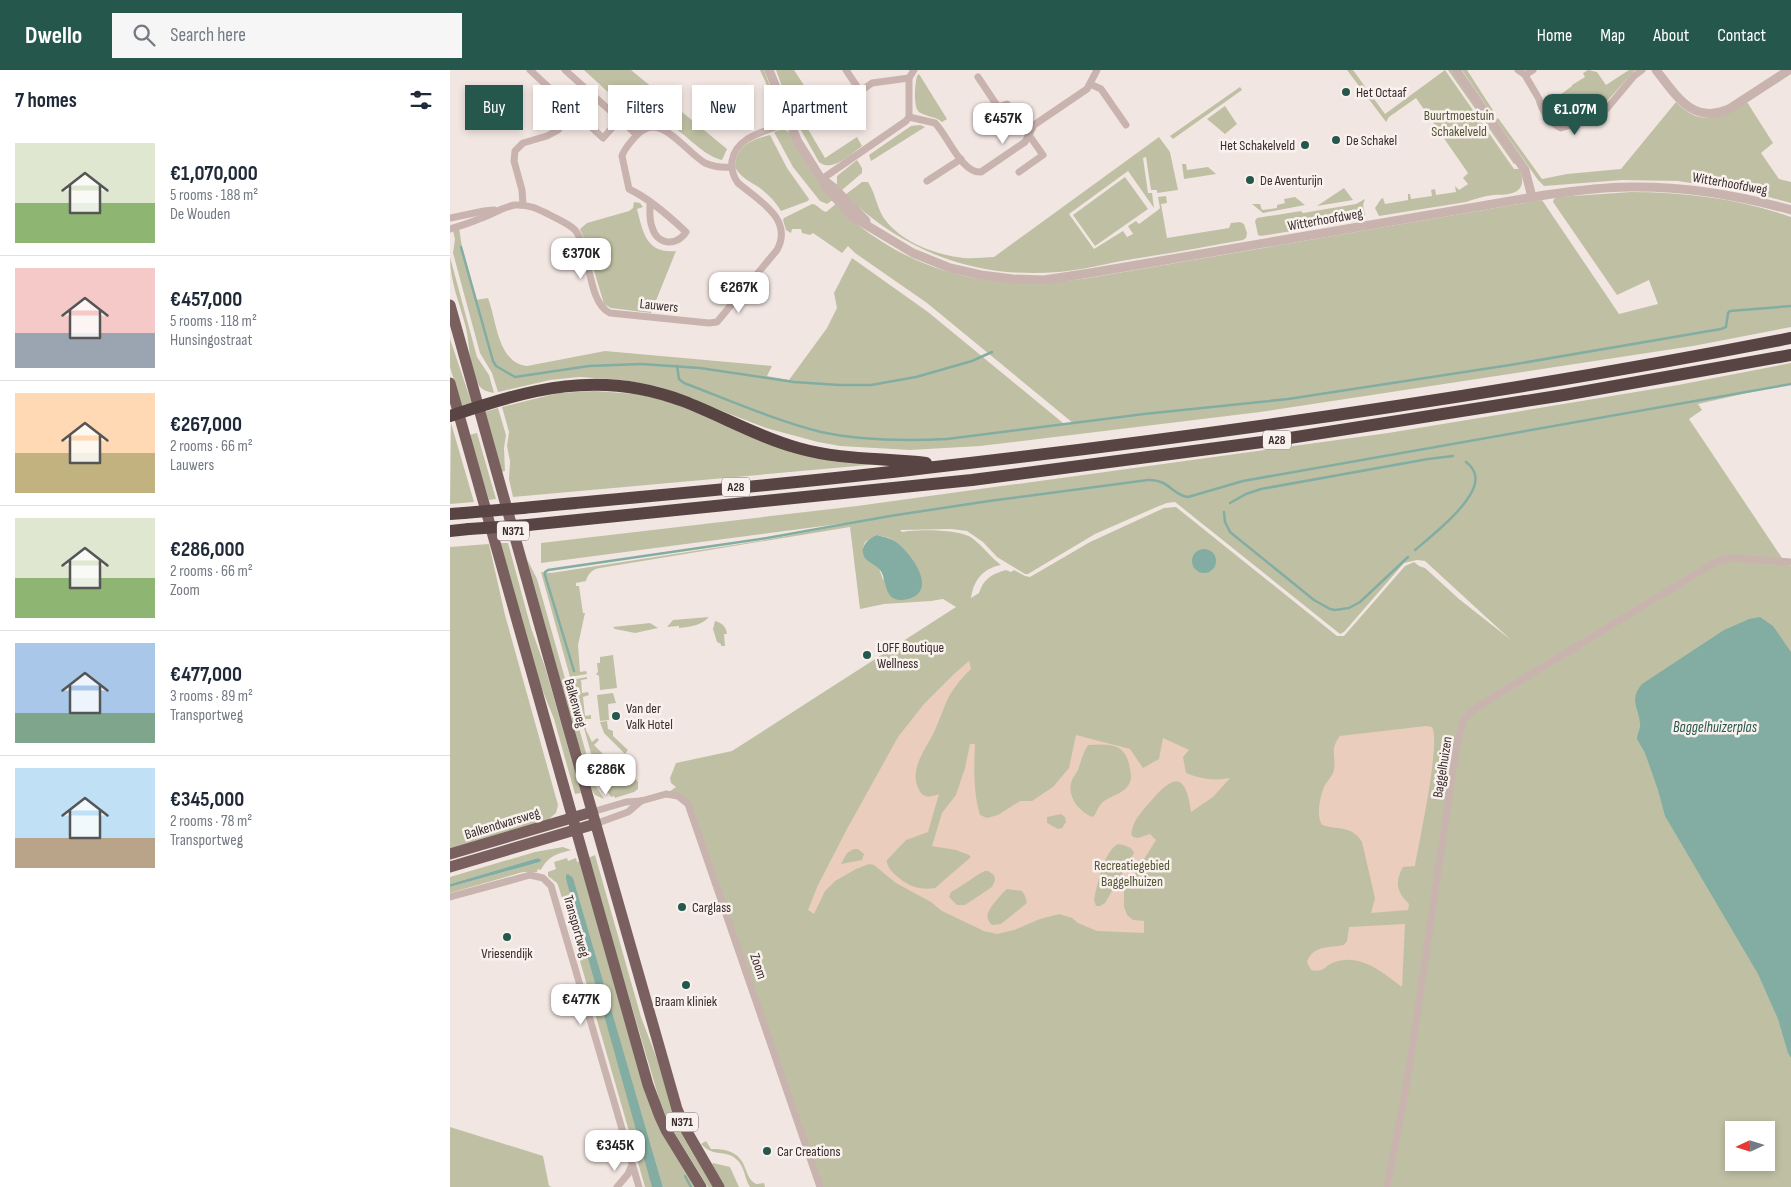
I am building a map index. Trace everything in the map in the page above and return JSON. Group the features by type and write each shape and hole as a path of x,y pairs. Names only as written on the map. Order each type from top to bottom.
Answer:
{"highway":[{"name":"A28","path":"450,514 948,466 1267,424 1551,381 1791,338"},
{"name":"A28","path":"450,531 962,481 1270,441 1564,395 1749,364 1791,355"},
{"name":"A28","path":"454,415 478,406 550,388 590,384 626,386 683,401 763,437 801,449 842,457 948,466"}],"main road":[{"name":"Balkenweg","path":"450,305 677,1109 686,1130 719,1187"},
{"path":"450,383 454,415"},
{"name":"N371","path":"454,415 654,1103 666,1130 701,1187"},
{"name":"Balkendwarsweg","path":"450,854 592,812"},
{"name":"Zoom","path":"576,830 595,824"},
{"name":"Balkendwarsweg","path":"450,868 576,830"}],"street":[{"path":"530,70 546,85"},
{"path":"565,70 608,108"},
{"name":"Witterhoofdweg","path":"769,70 775,85"},
{"path":"846,70 856,85"},
{"path":"822,179 903,124 910,117 909,78 914,70"},
{"path":"910,117 936,123 971,171 981,172 1025,142 1034,125 1087,89 1097,70"},
{"path":"1456,70 1525,170 1532,197"},
{"path":"1518,70 1525,75 1552,122 1561,128 1598,117 1634,76 1642,70"},
{"path":"1525,75 1533,70"},
{"path":"1656,70 1688,107 1701,113 1711,114 1729,109 1789,70"},
{"path":"978,77 998,107 1008,104 1043,156 1019,172"},
{"path":"866,87 872,83 909,78"},
{"path":"1090,84 1101,89 1126,125"},
{"path":"650,203 650,219 656,236 663,241 670,242 681,239 686,232 650,203 629,188 621,160 623,152 644,128 658,127 707,163 723,168 732,167 738,145 769,130"},
{"path":"523,205 522,190 514,161 515,151 522,143 547,136 558,130"},
{"path":"594,130 603,138 610,130"},
{"path":"632,130 637,135"},
{"name":"Witterhoofdweg","path":"793,130 822,179 833,187 873,228 894,243 950,268 1013,279 1044,280 1090,273 1532,197 1616,187 1655,187 1714,193 1791,210"},
{"path":"927,182 961,159"},
{"name":"Lauwers","path":"450,218 515,205 534,207 564,222 575,230 580,240 598,302 606,312 717,322 777,250 782,237 778,219 773,212 738,183 733,174 732,167"},
{"name":"Lauwers","path":"450,229 481,219 497,210"},
{"name":"Baggelhuizen","path":"1387,1187 1407,1082 1457,743 1465,718 1472,710 1717,561 1732,558 1791,562"},
{"name":"Zoom","path":"592,812 626,802 641,801 666,794 678,796 688,804 820,1187"},
{"name":"Zoom","path":"595,824 628,812 641,801"},
{"name":"Transportweg","path":"450,897 530,875 543,878 551,886 639,1187"},
{"path":"617,1187 628,1174 632,1164"}],"green space":[{"path":"584,70 631,70 649,85 608,85 608,92"},
{"path":"760,70 764,70 770,85 767,85"},
{"path":"776,70 794,70 804,85 782,85"},
{"name":"Buurtmoestuin Schakelveld","path":"1347,70 1353,70 1385,114 1445,70 1514,169 1520,169 1522,183 1520,188 1513,193 1490,195 1466,202 1379,216 1375,208 1383,198 1385,204 1408,200 1408,194 1410,194 1411,199 1432,196 1431,190 1435,189 1436,195 1456,192 1455,186 1459,190 1468,184 1463,178 1468,173 1416,98 1389,117 1386,122"},
{"path":"1448,70 1451,70 1516,164 1514,164"},
{"path":"1462,70 1467,70 1496,115 1494,117"},
{"path":"1588,70 1597,72 1606,85 1629,70 1635,70 1598,111 1566,121 1557,120 1555,116 1559,112 1552,101 1585,77 1583,73"},
{"path":"919,74 947,119 942,122 922,114 917,109 915,89"},
{"path":"1240,87 1242,90 1173,139 1170,136"},
{"path":"1676,102 1694,115 1711,118 1720,116 1747,102 1773,143 1761,153 1779,179 1791,182 1791,203 1750,192 1678,181 1622,180 1544,186 1496,120 1498,118 1542,179 1567,174 1621,169"},
{"path":"1225,106 1237,124 1225,134 1207,119"},
{"path":"682,112 692,120 692,130 704,130 727,149 722,160 706,152 677,130 682,130"},
{"path":"920,125 925,127 871,161 869,155 911,126"},
{"path":"785,130 789,132 805,160 834,199 827,204 820,201 793,167 774,132"},
{"path":"801,130 808,130 825,158 857,137 862,146 835,164 824,165 819,162"},
{"path":"770,135 787,168 809,199 781,211 767,194 748,181 735,167 737,156 744,146 756,139"},
{"path":"1159,137 1170,152 1178,190 1157,193 1157,190 1151,190 1146,157 1143,158 1148,193 1152,193 1154,208 1128,171 1069,214 1094,249 1123,231 1127,237 1133,234 1128,226 1136,221 1139,224 1158,210 1160,208 1158,197 1166,196 1167,203 1161,204 1167,238 1229,228 1231,223 1240,222 1244,224 1247,233 1246,238 1068,271 1028,273 999,271 971,266 944,258 918,247 868,215 845,195 862,182 868,182 886,221 893,229 911,242 932,251 953,256 968,258 994,257"},
{"path":"857,160 862,168 862,173 842,190 837,185 837,176"},
{"path":"1182,164 1186,164 1187,170 1208,167 1216,174 1184,179"},
{"path":"1125,177 1148,209 1095,246 1073,215"},
{"path":"1344,188 1353,200 1317,206"},
{"path":"1631,192 1672,193 1732,201 1791,217 1791,327 1693,346 1260,412 980,446 910,450 840,446 818,442 766,428 660,387 623,380 579,377 550,380 498,392 492,373 480,353 453,253 455,239 453,231 459,228 476,300 488,298 504,349 517,363 527,366 605,351 772,366 767,376 789,380 827,328 837,308 834,293 852,258 928,312 1063,423 1073,423 927,303 855,253 848,246 842,253 813,233 810,235 802,233 801,229 792,229 791,233 786,230 784,218 812,204 826,212 837,203 858,225 884,243 911,258 967,277 1026,283 1089,278 1542,200 1619,314 1658,304 1649,280 1617,295 1553,202 1558,197"},
{"path":"1295,197 1305,205 1263,213 1252,204 1260,204 1262,210 1277,208 1277,205 1285,203 1284,199"},
{"path":"1365,199 1363,205 1365,215 1361,220 1258,235 1255,221 1257,218 1356,204"},
{"path":"634,202 640,203 643,207 637,209 641,226 652,245 666,251 676,251 651,313 611,308 604,304 580,229 587,223 629,211 633,208"},
{"path":"450,257 477,357 489,375 494,393 481,388 475,378 466,328 450,266"},
{"path":"450,339 472,404 462,407 450,367"},
{"name":"Recreatiegebied Baggelhuizen","path":"1791,363 1791,383 1698,404 1702,410 1689,419 1782,558 1791,566 1791,1187 820,1187 688,804 666,794 676,787 671,783 670,778 676,763 732,751 956,607 943,599 884,604 860,609 850,527 600,568 591,572 586,581 576,583 576,586 579,586 583,613 585,613 578,645 580,672 586,671 587,674 570,677 541,572 551,573 765,540 877,519 541,563 541,543 857,506 1388,433 1678,385","holes":["1175,502 1340,634 1344,632 1404,563 1417,560 1425,561 1511,640 1459,599 1425,568 1414,562 1405,566 1344,636 1337,636 1176,507 1164,508 1090,542 1030,577 1014,570 996,573 983,584 979,593 971,598 974,586 980,576 989,569 1001,565 980,544 966,535 949,531 917,530 902,532 900,530 951,529 967,531 983,542 997,557 1028,574 1095,534 1159,506","877,535 889,538 897,543 883,580 879,568 863,548 865,542"]},
{"path":"595,391 636,394 656,398 752,435 880,464 513,497 509,479 510,461 507,446 509,432 502,407 558,393"},
{"path":"498,408 506,435 504,448 505,471 501,472 484,412"},
{"path":"451,423 474,502 450,504"},
{"path":"477,433 496,499 489,500 469,435"},
{"path":"500,543 508,543 531,628 545,667 581,793 575,794 554,719 536,674"},
{"path":"489,544 505,615 558,805 556,813 548,820 450,850 450,547"},
{"path":"527,559 537,579 595,785 604,799 595,795 589,786"},
{"path":"709,617 699,624 691,626 667,627 673,620"},
{"path":"715,621 722,624 726,629 727,634 724,634 725,646 721,646 717,642 713,629"},
{"path":"650,623 658,628 635,633 613,627"},
{"path":"613,655 617,688 600,690 599,676 596,674 598,672 597,663 600,663 600,657"},
{"path":"587,677 587,679 581,680 582,693 588,692 589,695 583,697 585,716 591,715 591,719 585,719 586,730 592,742 597,738 599,740 594,745 609,760 596,772 571,680"},
{"path":"613,693 616,703 608,704 609,720 600,721 597,695"},
{"path":"607,721 608,729 613,731 613,736 628,750 625,754 604,733 600,722"},
{"path":"610,762 618,769 614,771 615,776 626,768 638,782 638,789 615,798 614,796 611,797 602,784 599,773"},
{"path":"563,847 571,850 553,856 537,872 523,872 450,893 450,887 540,862 538,858 450,884 450,877 535,852"},
{"path":"595,855 641,1017 657,1059 675,1119 714,1187 708,1187 669,1124 660,1102 588,858"},
{"path":"567,858 568,861 576,858 577,862 580,861 646,1094 697,1187 663,1187 572,876 652,1185 652,1187 645,1187 559,888 557,883 548,876 548,872 556,869 554,862"},
{"path":"450,1127 543,1156 549,1186 552,1187 450,1187"},
{"path":"706,1141 711,1149 734,1153 740,1158 752,1181 757,1184 764,1183 765,1187 750,1187 739,1162 728,1154 710,1151 701,1144"},
{"path":"713,1163 730,1167 739,1187 724,1187"}],"sand":[{"path":"969,661 971,669 960,680 949,697 934,733 921,756 916,773 916,781 923,795 939,794 928,832 906,840 887,860 890,869 898,878 910,885 927,889 935,888 971,857 956,850 932,846 942,813 956,795 965,768 970,744 975,744 974,780 980,815 987,818 998,815 1020,801 1032,801 1053,787 1069,768 1076,735 1130,749 1143,768 1159,759 1163,738 1189,750 1183,757 1186,773 1208,779 1230,778 1213,797 1191,812 1186,790 1182,784 1172,782 1159,792 1135,822 1131,833 1133,837 1138,838 1150,834 1156,840 1124,891 1124,907 1127,915 1133,920 1144,921 1144,933 1097,931 1078,923 1072,918 1059,914 997,934 984,931 942,911 931,902 896,883 874,865 869,864 835,881 825,891 814,914 808,910 818,885 847,829 898,737 924,704","holes":["1102,744 1114,746 1119,748 1127,757 1131,774 1127,787 1102,803 1093,817 1075,803 1071,792 1072,780 1078,770 1088,745","1061,814 1065,817 1066,822 1062,828 1058,829 1047,823 1047,817","1118,844 1123,845 1130,848 1134,853 1105,903 1096,906 1094,900 1099,878 1105,861 1113,848","854,849 858,849 864,854 862,860 841,864 847,853","988,871 994,875 995,880 992,887 965,905 957,905 949,897 951,892 976,876","1007,889 1022,891 1027,903 1001,924 992,925 987,915"]},
{"path":"1426,726 1432,727 1434,752 1425,815 1415,866 1403,867 1398,878 1399,891 1409,904 1408,910 1371,913 1375,898 1362,842 1349,830 1322,825 1320,821 1320,801 1324,787 1333,773 1336,741 1340,736"},
{"path":"1405,924 1402,987 1363,962 1345,960 1331,963 1322,970 1316,971 1311,970 1307,962 1317,950 1344,945 1347,941 1349,927"}],"water":[{"path":"877,535 896,542 914,562 922,580 922,588 917,595 900,600 890,595 880,570 868,561 863,553 864,545"},
{"path":"1204,549 1212,553 1216,561 1212,569 1204,573 1196,569 1192,561 1196,553"},
{"name":"Baggelhuizerplas","path":"1760,617 1773,626 1791,652 1791,1058 1778,1019 1758,974 1665,816 1645,753 1637,739 1640,725 1635,699 1642,684 1724,630 1749,619"},
{"path":"538,858 541,860 540,862 450,887 450,884"},
{"path":"568,874 573,878 663,1187 652,1187 566,879"}],"waterway":[{"path":"461,247 493,361 496,366 515,377 589,366 641,364 700,368 794,382 871,385 916,377 972,361 992,352"},
{"path":"677,366 679,379 684,383 769,416 821,432 884,440 947,439 1144,414 1288,399 1510,365 1721,329 1726,327 1730,311 1791,306"},
{"path":"574,671 545,575 545,572 548,570 767,538 989,501 1148,480 1155,480 1166,484 1183,496 1188,497 1243,481 1791,384"},
{"path":"1230,503 1246,494 1261,489 1453,456"},
{"path":"1415,550 1442,527 1470,495 1475,484 1475,475 1472,468 1466,462"},
{"path":"1224,512 1225,522 1230,532 1314,600 1330,609 1349,608 1360,602 1408,557"},
{"path":"685,1176 691,1187"}],"place":[{"name":"Het Octaaf","path":"1346,92"},
{"name":"De Schakel","path":"1336,140"},
{"name":"Het Schakelveld","path":"1305,145"},
{"name":"De Aventurijn","path":"1250,180"},
{"name":"LOFF Boutique Wellness","path":"867,655"},
{"name":"Van der Valk Hotel","path":"616,716"},
{"name":"Carglass","path":"682,907"},
{"name":"Vriesendijk","path":"507,937"},
{"name":"Braam kliniek","path":"686,985"},
{"name":"Car Creations","path":"767,1151"}]}
